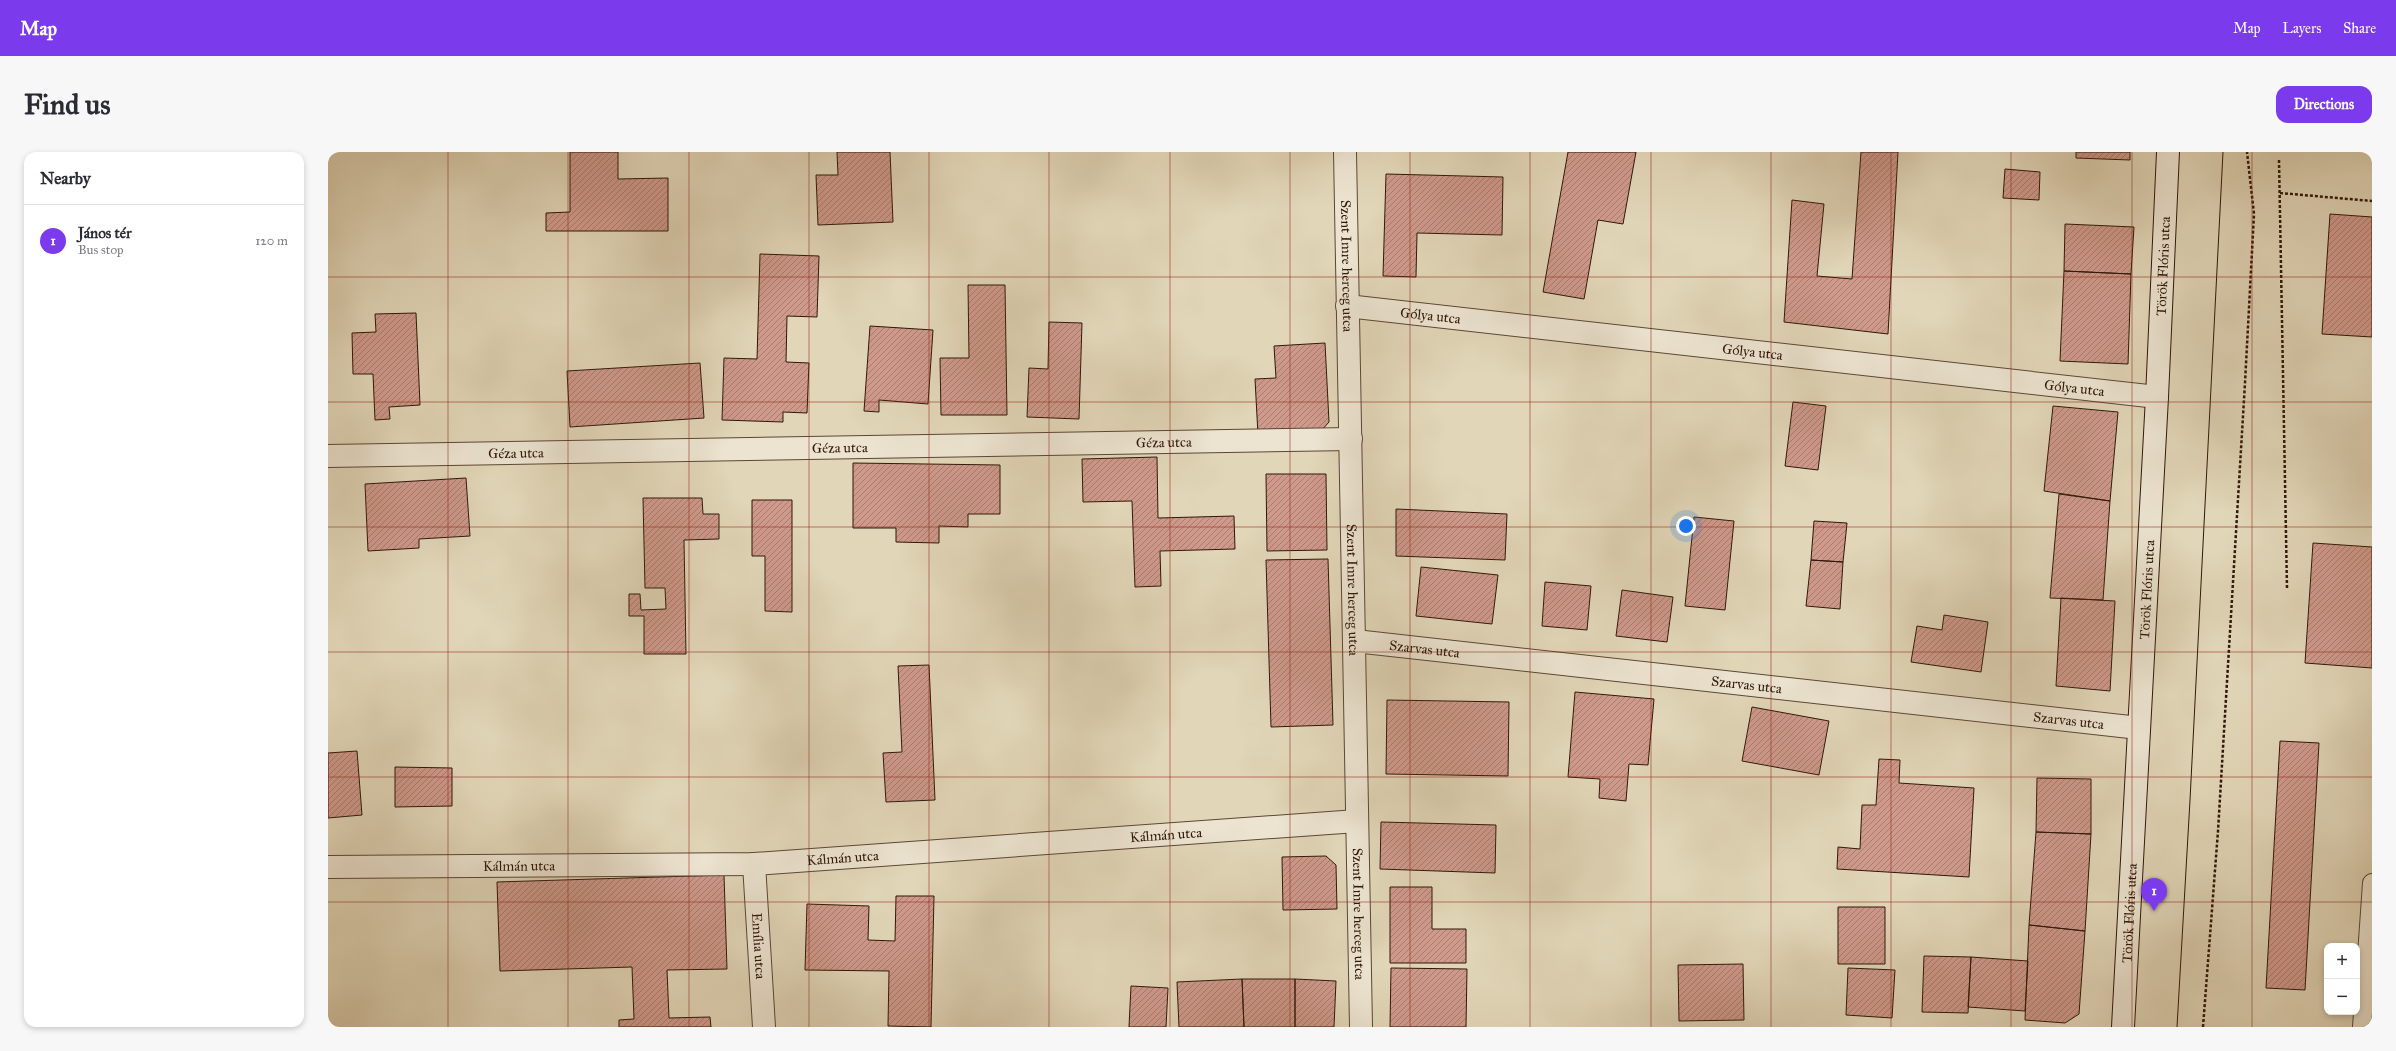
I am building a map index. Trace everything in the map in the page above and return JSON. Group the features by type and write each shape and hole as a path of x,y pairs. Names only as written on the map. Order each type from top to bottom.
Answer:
{"street":[{"name":"Szent Imre herceg utca","path":"1345,152 1361,1027"},
{"name":"Török Flóris utca","path":"2123,1027 2158,397 2168,152"},
{"name":"Gólya utca","path":"1347,306 2158,397"},
{"name":"Géza utca","path":"328,456 1351,439"},
{"name":"Szarvas utca","path":"1355,641 2139,728"},
{"name":"Kálmán utca","path":"328,867 754,864 1357,821"},
{"name":"Emília utca","path":"754,864 764,1027"}],"lane":[{"path":"2362,1027 2372,883"}],"path":[{"path":"2203,1027 2218,831 2246,383 2254,214 2247,152"},
{"path":"2279,160 2287,588"},
{"path":"2280,193 2372,201"}],"building":[{"path":"570,152 618,152 618,179 668,178 668,231 546,231 546,213 570,212"},
{"path":"837,152 890,152 893,222 818,225 816,175 838,175"},
{"path":"1568,152 1636,152 1623,224 1598,220 1584,299 1543,292"},
{"path":"1861,152 1898,152 1888,334 1784,322 1792,200 1824,204 1817,276 1852,279"},
{"path":"2076,152 2130,152 2130,160 2076,158"},
{"path":"2005,169 2040,172 2039,200 2003,198"},
{"path":"1386,174 1503,177 1502,235 1417,233 1416,277 1383,276"},
{"path":"2330,214 2372,217 2372,337 2322,334"},
{"path":"2065,224 2134,227 2131,274 2064,271"},
{"path":"760,254 819,256 817,317 787,316 786,362 809,363 807,413 783,412 783,422 722,420 724,358 757,359"},
{"path":"2064,271 2131,274 2128,364 2060,361"},
{"path":"968,285 1005,285 1007,415 941,415 940,358 969,358"},
{"path":"416,313 420,405 389,407 390,419 375,420 373,374 353,374 352,333 376,332 375,314"},
{"path":"1049,322 1082,323 1079,419 1027,417 1029,368 1048,369"},
{"path":"870,326 933,330 928,404 879,400 879,412 864,411"},
{"path":"1325,343 1329,422 1320,432 1258,435 1255,379 1276,378 1274,346"},
{"path":"700,363 704,418 570,427 567,371"},
{"path":"1793,402 1826,406 1818,470 1785,466"},
{"path":"2053,406 2118,412 2110,501 2044,491"},
{"path":"1157,457 1158,518 1234,516 1235,549 1160,551 1161,586 1135,587 1132,501 1083,502 1082,459"},
{"path":"853,463 1000,465 1000,514 968,514 968,527 939,526 939,543 896,542 896,528 853,528"},
{"path":"1266,474 1326,474 1327,550 1267,551"},
{"path":"466,478 470,536 419,539 419,548 368,551 365,484"},
{"path":"2059,494 2110,501 2103,600 2050,598"},
{"path":"643,498 702,498 703,514 719,514 719,539 684,540 686,654 644,654 644,616 629,616 629,594 640,594 641,610 666,609 665,588 645,588"},
{"path":"752,500 792,500 792,612 765,611 765,556 752,556"},
{"path":"1396,509 1507,514 1505,560 1396,556"},
{"path":"1694,517 1734,521 1725,610 1685,606"},
{"path":"1814,521 1847,523 1843,562 1811,560"},
{"path":"2313,543 2372,547 2372,668 2305,663"},
{"path":"1328,559 1333,725 1271,727 1266,560"},
{"path":"1811,560 1843,562 1840,609 1806,606"},
{"path":"1421,567 1498,575 1492,624 1416,616"},
{"path":"1545,582 1591,586 1587,630 1542,626"},
{"path":"1622,590 1673,597 1667,642 1616,636"},
{"path":"2061,598 2115,601 2110,691 2056,686"},
{"path":"1944,615 1988,622 1981,672 1911,662 1917,626 1942,630"},
{"path":"929,665 935,800 886,802 883,753 902,752 898,666"},
{"path":"1575,692 1654,699 1648,765 1629,764 1626,801 1599,798 1600,779 1568,777"},
{"path":"1387,700 1509,702 1508,776 1386,774"},
{"path":"1752,707 1829,721 1819,775 1742,761"},
{"path":"2280,741 2319,743 2305,990 2266,988"},
{"path":"357,751 362,815 328,818 328,753"},
{"path":"1879,759 1900,760 1899,783 1974,788 1969,877 1837,869 1838,847 1860,849 1862,805 1876,805"},
{"path":"395,767 452,768 452,806 395,807"},
{"path":"2037,778 2091,779 2091,834 2036,832"},
{"path":"1381,822 1496,825 1495,873 1380,869"},
{"path":"2036,832 2091,834 2085,931 2029,925"},
{"path":"1326,856 1336,865 1337,909 1283,910 1282,857"},
{"path":"724,875 727,969 667,970 669,1018 710,1017 711,1027 619,1027 619,1020 634,1019 632,967 500,971 497,882"},
{"path":"1390,887 1432,887 1432,929 1466,929 1466,963 1390,963"},
{"path":"896,896 934,896 931,1027 888,1026 889,971 805,970 807,904 869,906 868,940 895,941"},
{"path":"1838,907 1885,907 1885,964 1838,964"},
{"path":"2029,925 2085,931 2079,1014 2065,1023 2025,1020"},
{"path":"1924,956 1971,957 1968,1013 1922,1012"},
{"path":"1971,957 2028,961 2025,1011 1968,1007"},
{"path":"1743,964 1744,1020 1679,1021 1678,965"},
{"path":"1391,968 1467,969 1466,1027 1390,1027"},
{"path":"1848,968 1895,970 1892,1018 1846,1015"},
{"path":"1242,979 1244,1027 1179,1027 1177,982"},
{"path":"1242,979 1295,979 1295,1027 1244,1027"},
{"path":"1295,979 1336,981 1334,1027 1295,1027"},
{"path":"1131,986 1168,988 1166,1027 1129,1027"}],"tram line":[{"path":"2177,1027 2223,152"}],"place":[{"name":"János tér","path":"2154,911"}]}
